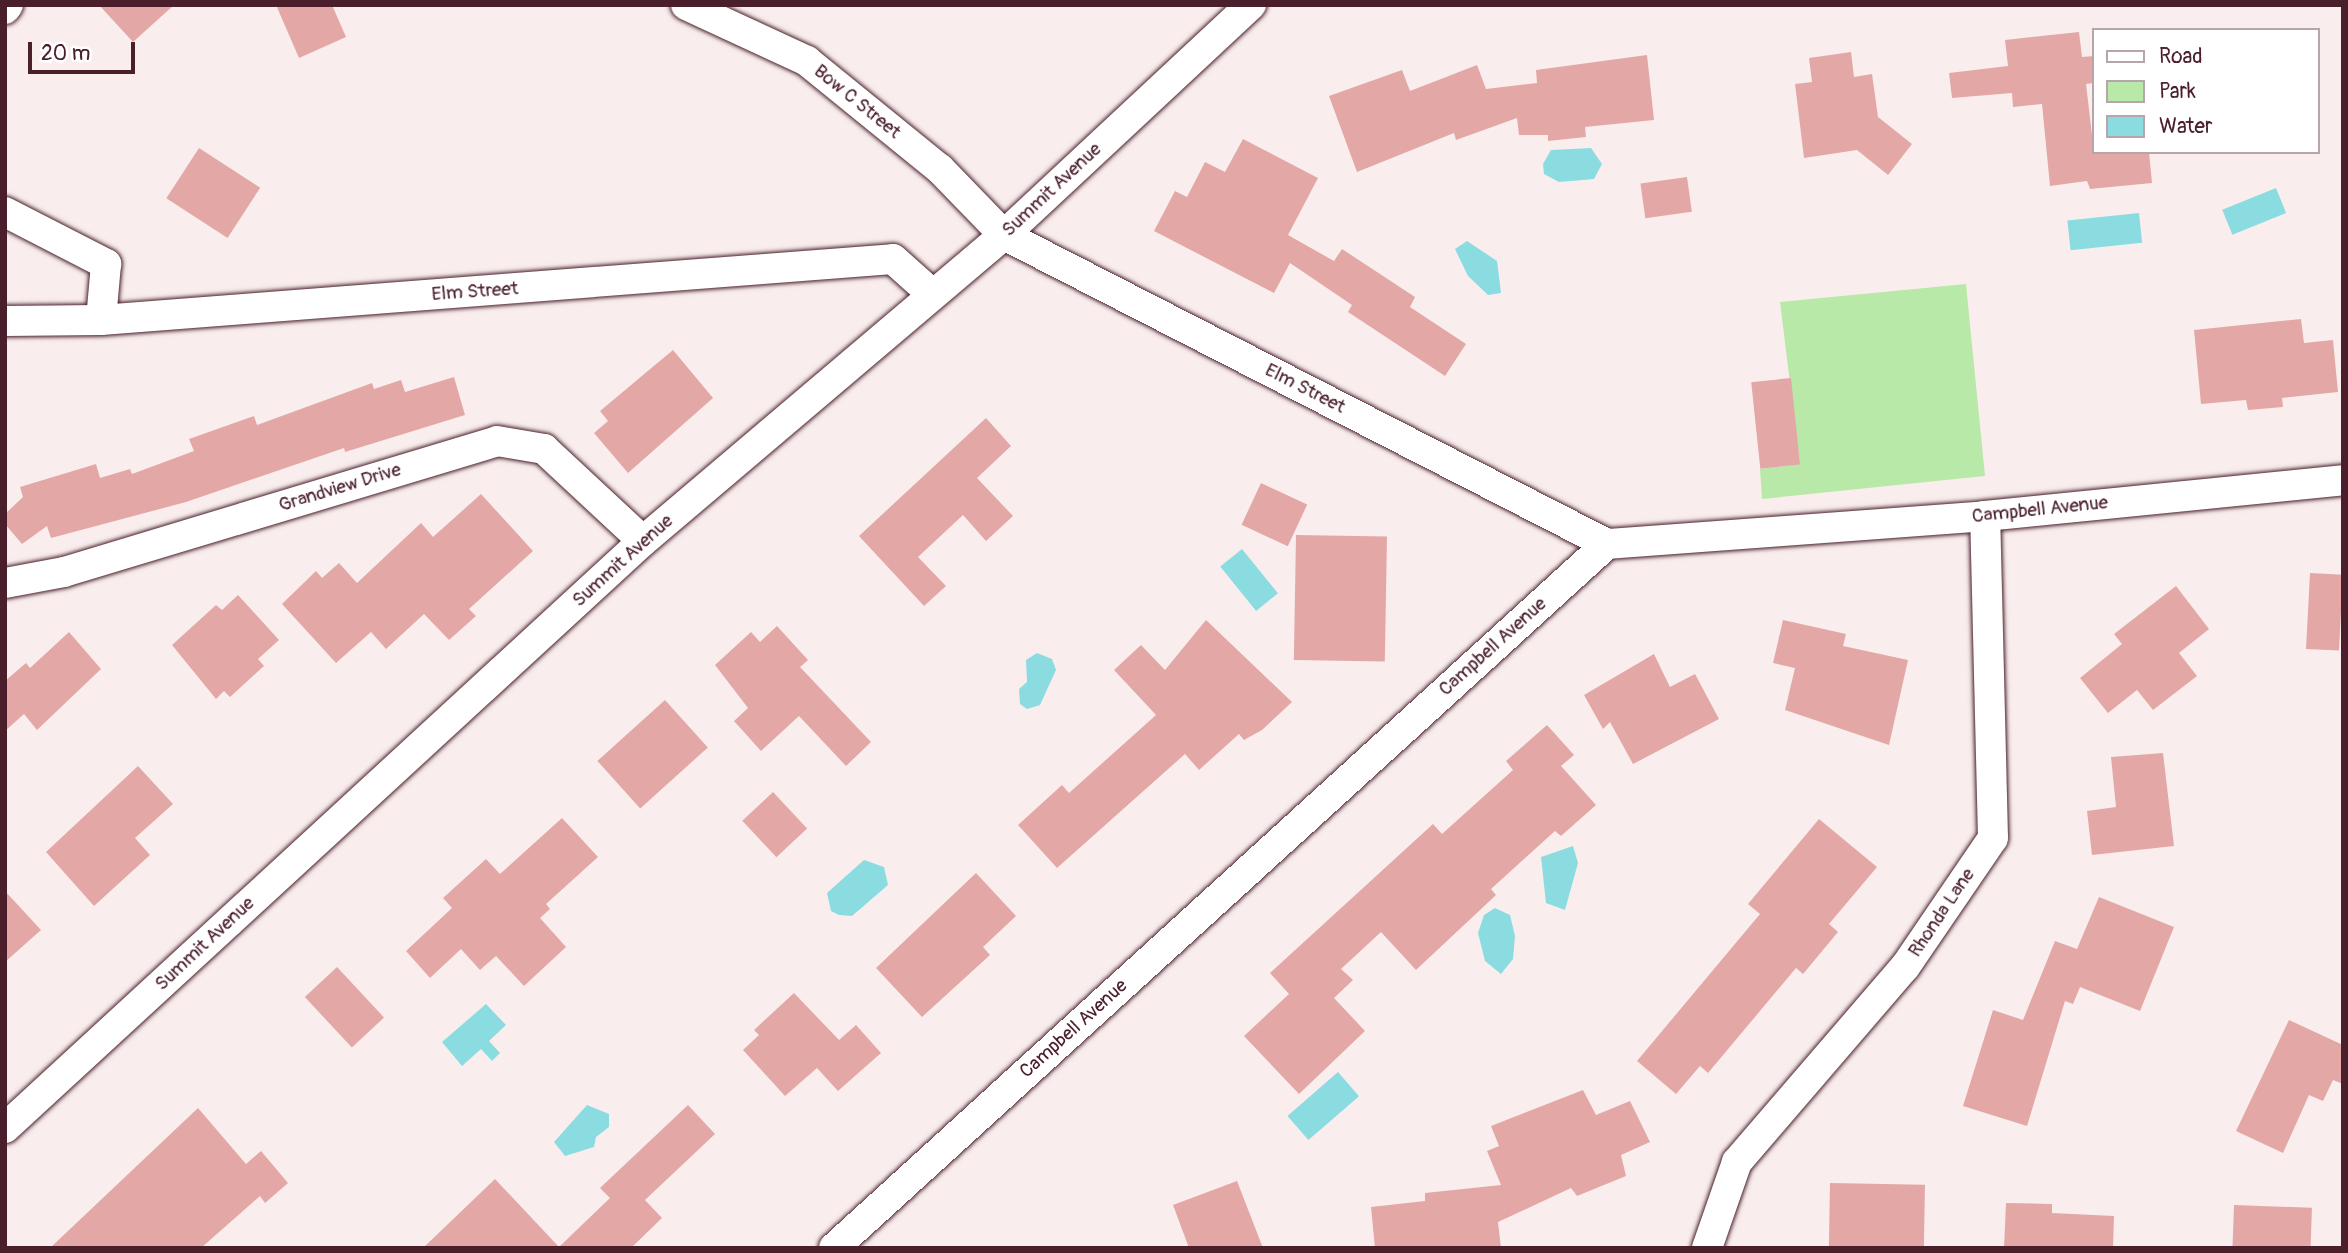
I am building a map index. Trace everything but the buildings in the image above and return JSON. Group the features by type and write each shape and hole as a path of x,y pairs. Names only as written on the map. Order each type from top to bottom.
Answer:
{"street":[{"name":"Bow C Street","path":"686,5 807,61 940,169 1004,235"},
{"name":"Summit Avenue","path":"5,1128 643,541 931,293 1004,235 1251,5"},
{"path":"5,212 106,264 101,320"},
{"name":"Elm Street","path":"1004,235 1607,544"},
{"name":"Elm Street","path":"5,321 101,320 893,259 931,293"},
{"name":"Grandview Drive","path":"5,583 64,572 497,441 544,449 643,541"},
{"name":"Campbell Avenue","path":"834,1248 1607,544 1984,516 2343,480"},
{"name":"Rhonda Lane","path":"1707,1248 1737,1162 1905,967 1993,838 1984,516"}],"green space":[{"path":"1966,284 1985,476 1762,499 1760,469 1800,464 1780,302"}],"water":[{"path":"1591,148 1602,164 1594,179 1559,182 1544,174 1543,164 1551,150"},
{"path":"2276,188 2286,213 2232,235 2222,210"},
{"path":"2139,213 2142,243 2071,250 2067,221"},
{"path":"1467,241 1497,261 1501,293 1488,295 1468,276 1455,249"},
{"path":"1242,549 1278,593 1256,611 1220,567"},
{"path":"1037,653 1052,659 1056,670 1040,705 1027,709 1020,704 1019,689 1027,682 1026,660"},
{"path":"1573,846 1578,863 1565,910 1546,903 1541,857"},
{"path":"864,860 884,867 888,885 852,916 831,911 827,893"},
{"path":"1495,908 1510,915 1515,936 1513,959 1501,974 1485,961 1478,933 1484,915"},
{"path":"486,1004 506,1025 489,1041 500,1053 492,1061 481,1049 462,1066 442,1042"},
{"path":"1338,1072 1359,1096 1308,1140 1287,1116"},
{"path":"587,1105 609,1114 609,1127 596,1137 594,1147 565,1156 554,1142"}]}
